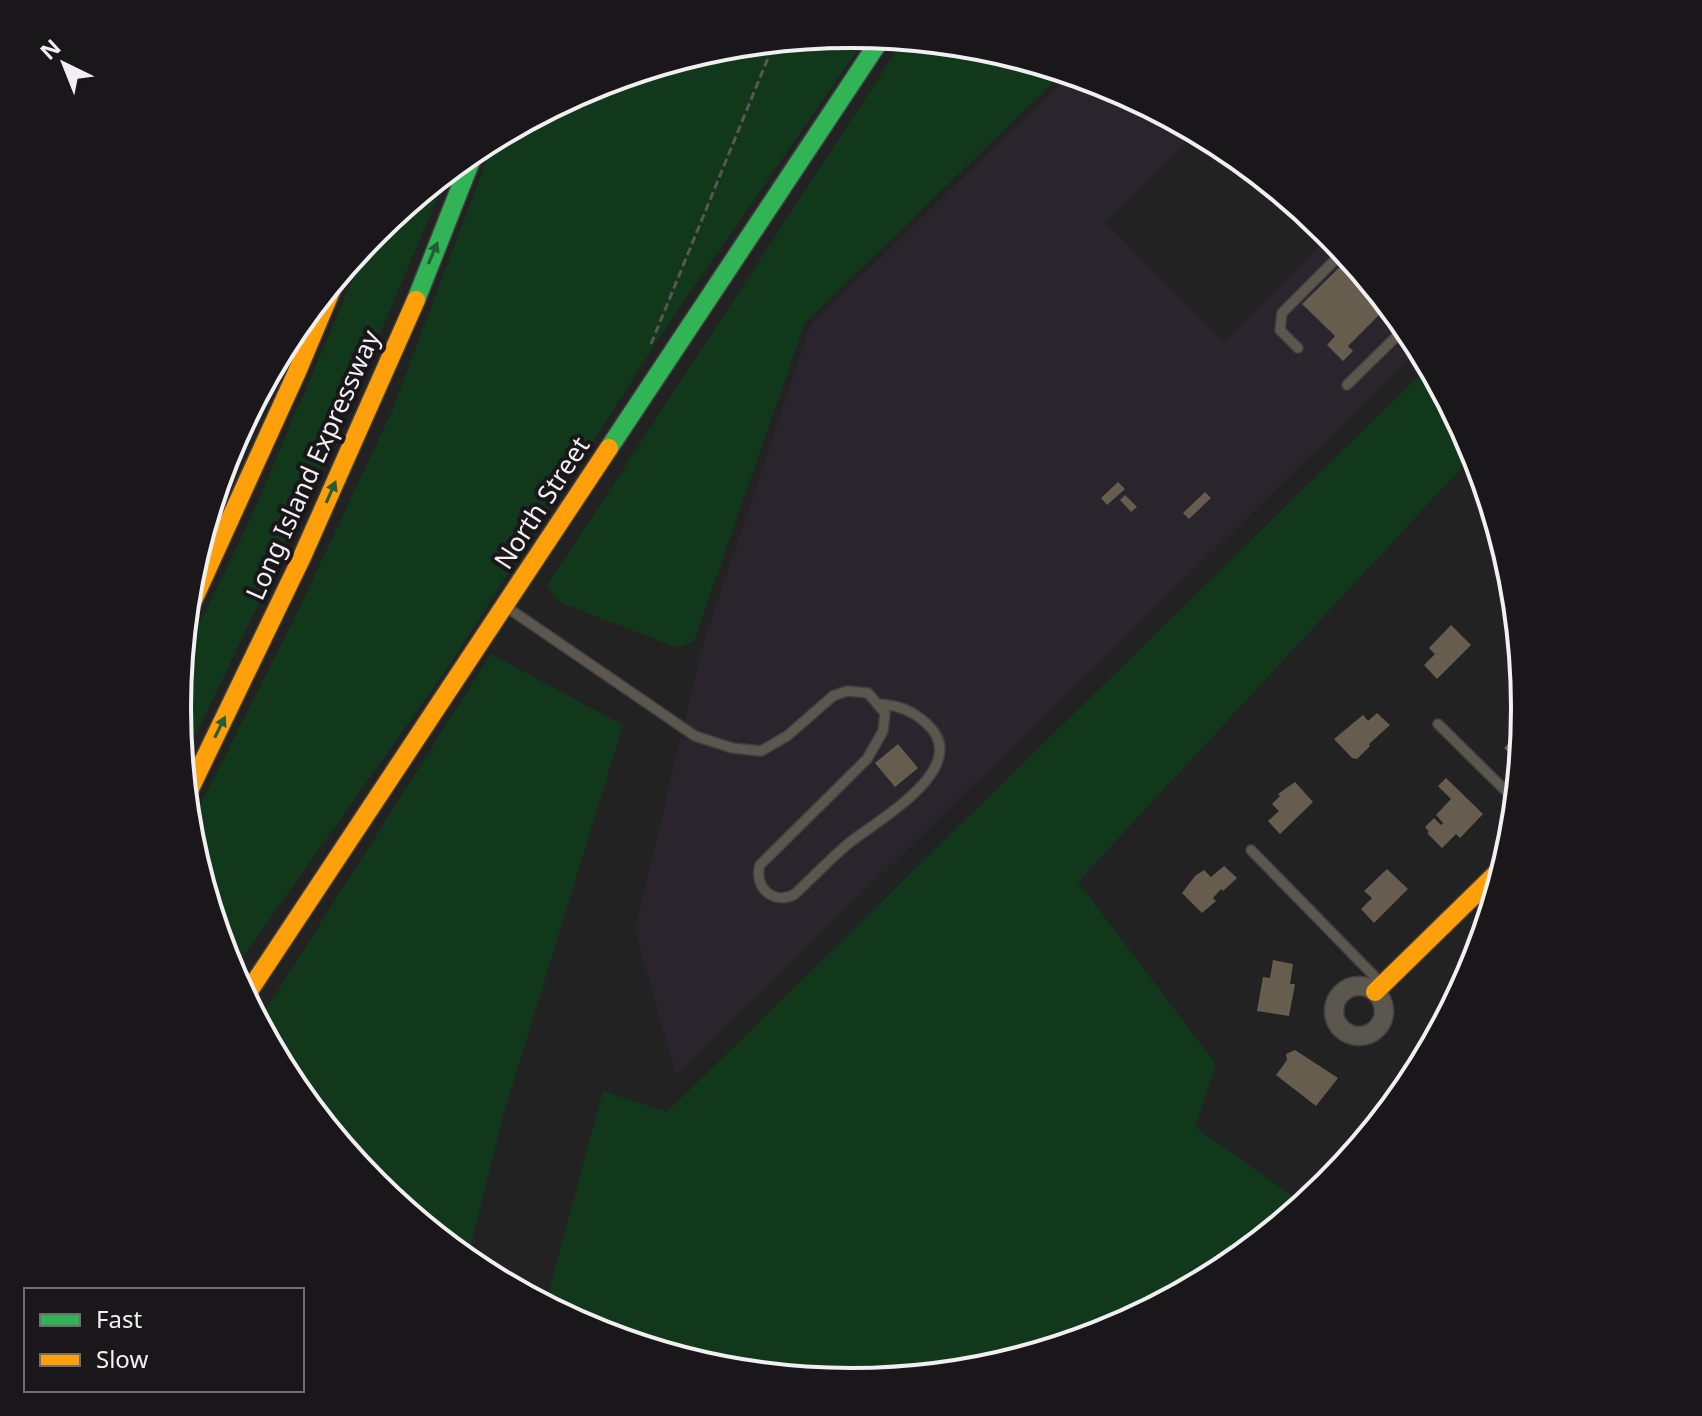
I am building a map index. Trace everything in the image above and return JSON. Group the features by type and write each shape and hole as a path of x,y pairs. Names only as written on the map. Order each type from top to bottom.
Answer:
{"main road":[{"name":"North Street","path":"252,986 874,49"},
{"name":"Long Island Expressway","path":"195,778 269,628 358,432 466,172"},
{"name":"Long Island Expressway","path":"205,574 322,314"},
{"path":"1378,988 1488,881"}],"lane":[{"path":"1298,348 1280,330 1282,313 1335,260"},
{"path":"1347,385 1397,336"},
{"path":"505,606 695,736 732,748 761,751 787,736 833,696 847,691 868,693 885,713 883,731 867,759 760,865 757,874 759,883 777,899 785,900 795,894 845,846 912,796 934,769 942,751 939,735 916,714 894,705 878,704"},
{"path":"1438,724 1505,791"},
{"path":"1251,850 1378,988"}],"path":[{"path":"646,357 770,53"}],"shaded area":[{"path":"1062,83 1104,98 1188,140 1104,222 1224,341 1321,245 1375,306 1411,358 676,1075 635,930 702,648 811,324"}],"green space":[{"path":"859,48 669,323 446,670 241,960 213,879 199,807 297,613 391,413 488,157 521,136 598,98 680,70 765,54"},
{"path":"897,49 980,61 1055,81 805,323 694,641 678,648 559,602 547,586"},
{"path":"440,192 320,468 192,742 192,665 196,630 247,527 355,273 384,241"},
{"path":"1421,374 1464,464 1078,882 1216,1064 1195,1127 1294,1197 1253,1232 1181,1280 1104,1318 1022,1346 894,1367 808,1367 765,1362 680,1346 598,1318 548,1294 603,1091 667,1112"},
{"path":"491,654 623,725 503,1116 470,1247 416,1204 355,1143 302,1075 265,1011"}],"building":[{"path":"1341,266 1380,314 1348,346 1353,351 1343,361 1327,345 1335,336 1302,304"},
{"path":"1118,482 1125,489 1107,505 1101,498"},
{"path":"1205,492 1211,498 1189,519 1183,513"},
{"path":"1125,495 1137,507 1131,512 1120,500"},
{"path":"1451,625 1471,645 1437,679 1424,665 1435,654 1429,648"},
{"path":"1377,713 1390,725 1357,759 1352,758 1334,739 1363,715 1368,721"},
{"path":"898,744 918,768 895,787 875,763"},
{"path":"1446,778 1483,814 1460,838 1456,834 1442,848 1425,827 1434,818 1441,825 1443,823 1436,815 1451,799 1438,786"},
{"path":"1295,782 1313,802 1280,834 1268,821 1279,811 1272,804 1280,796 1278,794"},
{"path":"1224,866 1237,878 1223,891 1221,889 1213,898 1216,901 1202,913 1182,893 1204,870 1211,877"},
{"path":"1387,869 1408,889 1374,923 1361,909 1372,898 1364,891"},
{"path":"1273,960 1293,964 1290,984 1295,984 1289,1016 1257,1011 1263,977 1270,978"},
{"path":"1295,1050 1338,1078 1316,1106 1276,1075 1287,1060 1286,1054"}],"traffic: fast":[{"path":"609,448 874,49"},
{"path":"416,300 467,171"}],"traffic: slow":[{"path":"195,778 302,557 416,300"},
{"path":"205,574 322,314"},
{"path":"252,986 609,448"},
{"path":"1375,992 1488,881"}]}
